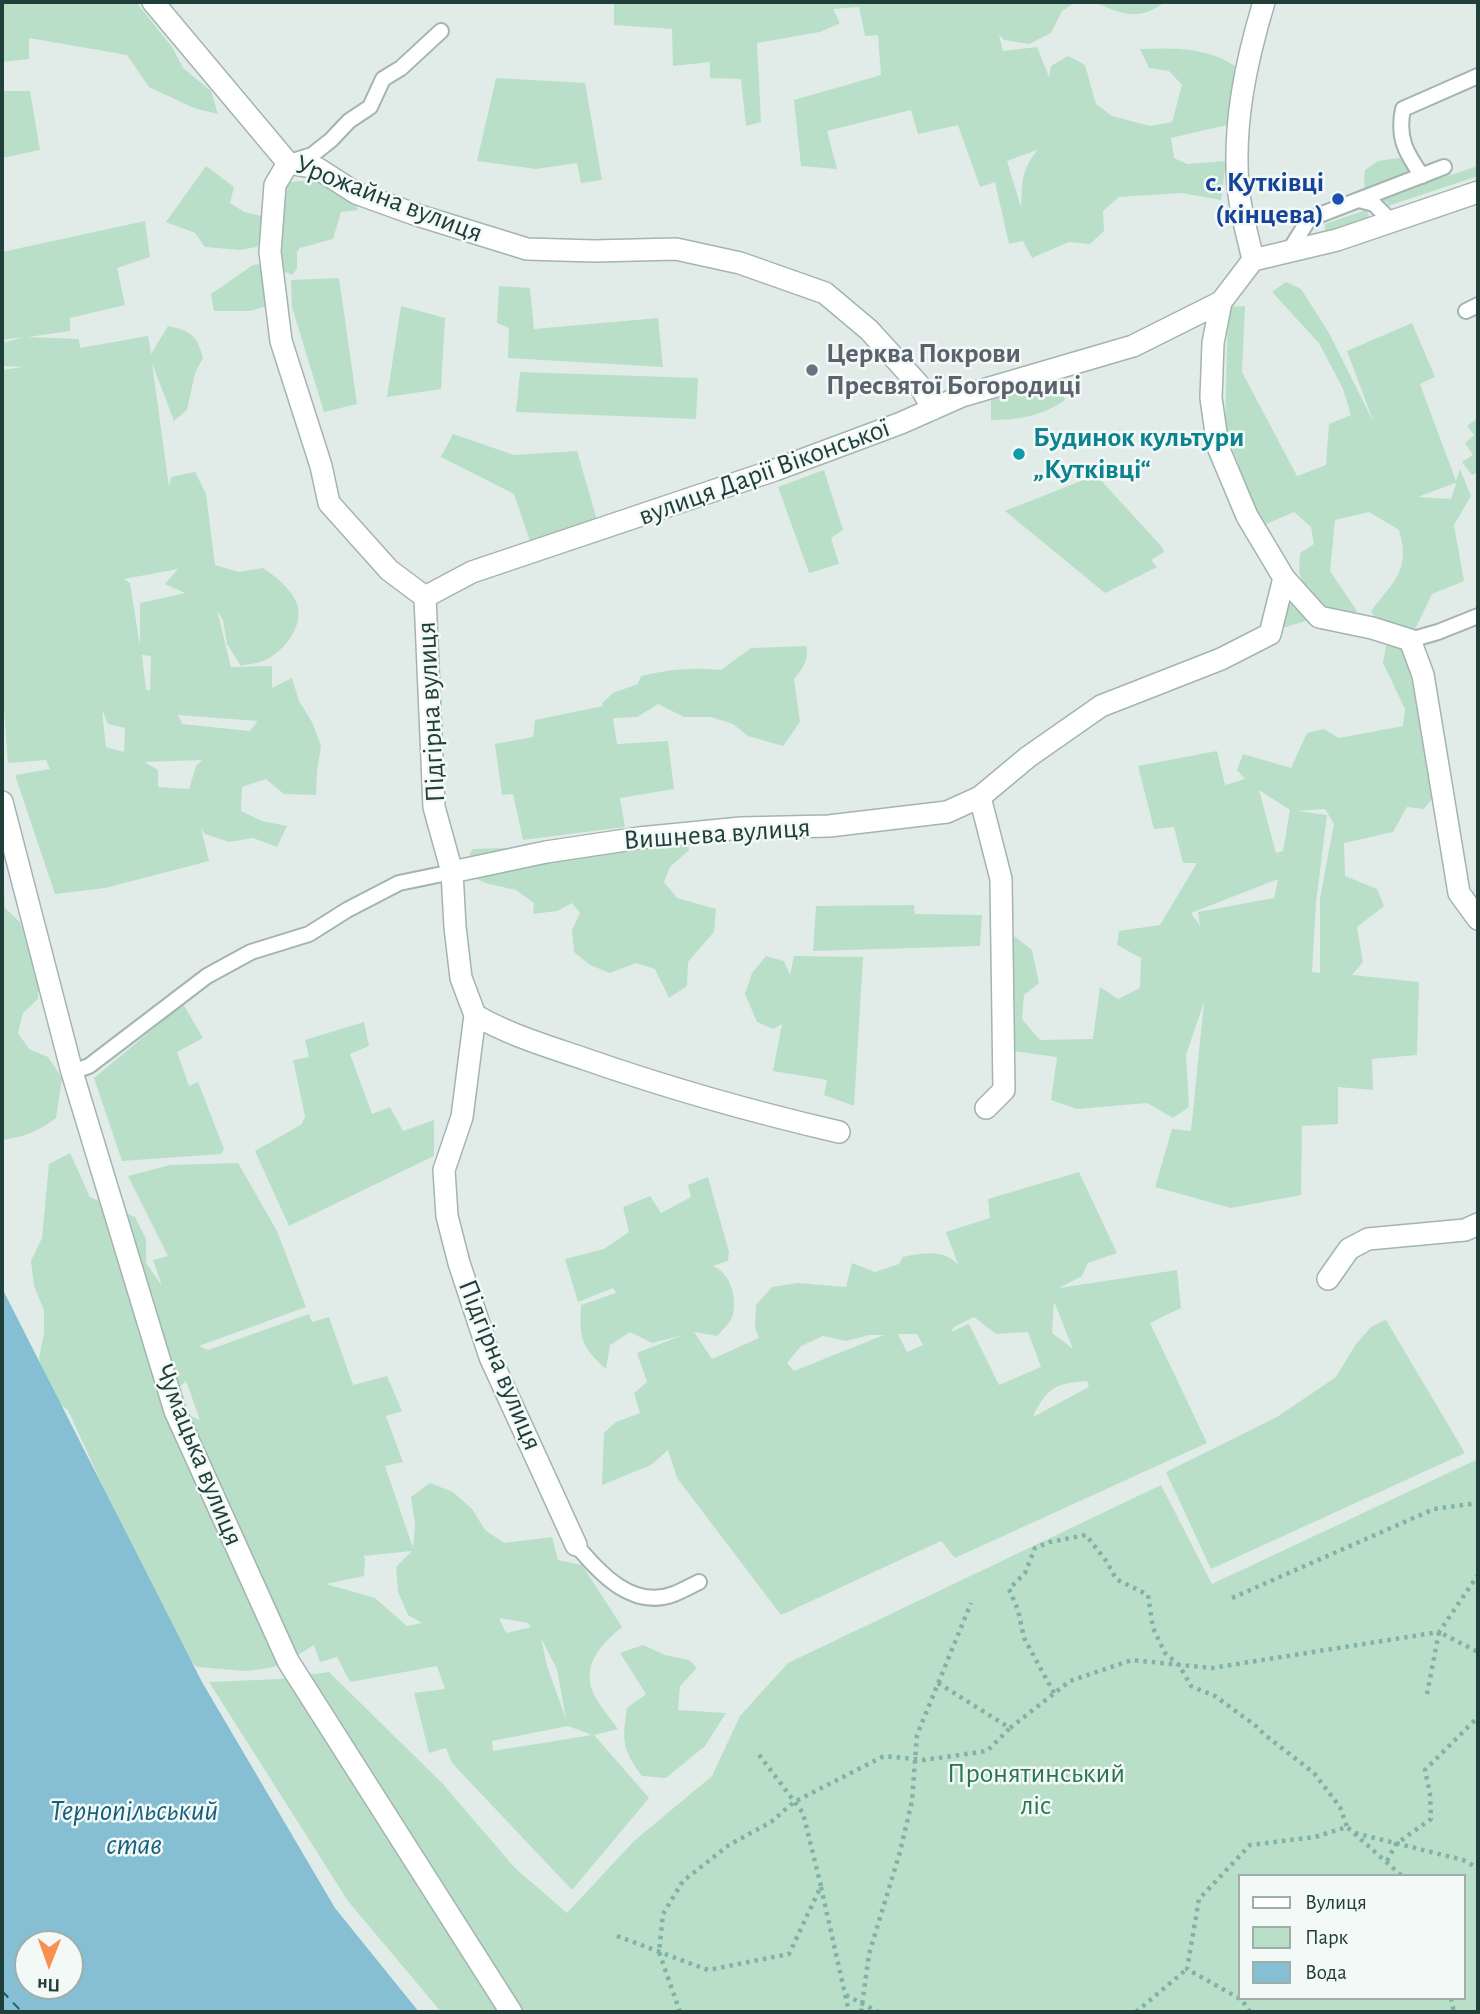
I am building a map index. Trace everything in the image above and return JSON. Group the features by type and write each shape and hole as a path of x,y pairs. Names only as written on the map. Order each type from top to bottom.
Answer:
{"street":[{"name":"Урожайна вулиця","path":"153,2 288,163 317,168 356,193 527,249 676,249 740,264 825,293 869,330 920,386 933,409"},
{"path":"1253,260 1238,188 1238,115 1248,54 1264,2"},
{"name":"Підгірна вулиця","path":"288,163 275,185 270,252 279,328 321,466 329,503 389,570 425,597 434,807 452,872 454,927 461,978 475,1015 462,1117 444,1170 447,1216 459,1263 490,1356 576,1545"},
{"path":"1478,192 1336,240 1253,260 1221,302 1213,343 1211,398 1218,447 1247,516 1284,578 1319,617 1373,628 1409,639 1423,675 1459,893 1478,919"},
{"name":"вулиця Дарії Віконської","path":"425,597 472,572 775,470 962,396 1133,346 1221,302"},
{"name":"Вишнева вулиця","path":"452,872 546,852 639,838 741,828 830,826 947,812 981,797 1028,757 1101,706 1222,659 1270,634 1284,578"},
{"path":"981,797 1001,879 1004,1090 986,1108"},
{"name":"Чумацька вулиця","path":"2,802 72,1072 175,1411 288,1661 511,2012"},
{"path":"475,1015 498,1029 605,1066 747,1110 839,1132"},
{"path":"1328,1279 1349,1249 1368,1239 1465,1230 1478,1224"}],"lane":[{"path":"288,163 312,155 349,121 370,107 383,79 401,68 441,31"},
{"path":"1422,176 1406,153 1399,126 1403,109 1478,76"},
{"path":"1289,251 1309,219 1444,167"},
{"path":"1359,200 1374,204 1392,222"},
{"path":"1409,639 1438,632 1478,616"},
{"path":"72,1072 89,1066 206,976 251,952 309,934 347,910 399,883 452,872"},
{"path":"576,1545 602,1576 623,1590 644,1597 671,1595 699,1581"}],"path":[{"path":"1232,1598 1434,1509 1478,1503"},
{"path":"1054,1693 1024,1638 1018,1609 1009,1588 1025,1573 1035,1548 1049,1542 1086,1535 1107,1562 1116,1579 1148,1595 1153,1628 1165,1653 1179,1665 1191,1686 1215,1696 1314,1773 1340,1807 1347,1827 1400,1874"},
{"path":"1427,1694 1439,1632 1478,1575"},
{"path":"861,2012 860,2003 869,1954 900,1852 912,1801 917,1735 971,1603"},
{"path":"680,2012 659,1952 663,1914 683,1881 729,1846 771,1822 794,1802 884,1756 924,1760 987,1751 1010,1728 1070,1681 1132,1660 1212,1668 1439,1632 1478,1652"},
{"path":"938,1683 1010,1728"},
{"path":"1387,1861 1396,1843 1431,1819 1425,1770 1478,1717"},
{"path":"757,1752 803,1813 849,2012"},
{"path":"1136,2012 1187,1969 1199,1899 1251,1845 1315,1837 1347,1827"},
{"path":"1353,1833 1463,1860 1478,1868"},
{"path":"617,1936 708,1970 789,1954 821,1885"},
{"path":"1187,1969 1238,1998"},
{"path":"845,1995 878,2012"}],"green space":[{"path":"2,2 136,2 172,47 183,68 211,91 218,114 194,108 149,87 127,55 29,38 29,59 2,62"},
{"path":"614,2 1076,2 1062,11 1051,33 1029,44 1004,40 999,35 1003,51 1037,47 1049,77 1051,66 1068,56 1085,65 1096,104 1112,116 1150,126 1172,122 1182,85 1169,71 1149,68 1140,49 1201,52 1235,66 1227,125 1171,138 1174,158 1187,164 1226,161 1221,200 1181,193 1119,197 1103,211 1104,231 1090,244 1069,242 1032,258 1023,241 1009,244 995,182 980,187 958,125 918,134 911,110 827,131 837,169 801,166 794,100 881,75 878,35 865,36 859,7 833,9 840,23 820,32 757,43 761,122 746,126 741,79 710,78 710,62 673,66 672,29 614,25","holes":["1037,150 1023,177 1021,207 1007,161"]},
{"path":"1093,2 1165,2 1146,12 1129,14"},
{"path":"2,65 4,91 30,91 40,150 2,158"},
{"path":"496,78 585,83 602,180 581,183 577,163 536,169 477,161"},
{"path":"1405,159 1415,177 1416,186 1478,166 1478,176 1388,206 1387,202 1378,205 1370,199 1366,190 1365,170 1378,161"},
{"path":"206,166 234,187 230,203 244,212 261,216 266,232 257,247 240,250 205,247 195,233 166,222"},
{"path":"322,180 353,194 358,210 341,212 333,239 300,248 297,252 297,269 292,275 276,268 288,182"},
{"path":"1366,210 1370,218 1329,233 1325,230 1325,224"},
{"path":"145,221 150,257 117,268 125,305 70,318 70,331 28,337 79,339 80,348 148,336 151,354 168,326 188,332 198,344 203,358 195,373 187,410 174,421 152,363 169,487 171,477 195,472 206,494 215,565 239,572 263,568 283,583 294,598 299,612 298,621 284,646 263,661 241,666 227,644 223,620 217,610 231,667 272,666 272,688 292,678 299,701 312,722 321,746 316,795 284,794 266,779 242,787 241,811 262,821 287,826 277,847 253,838 229,842 205,834 201,828 209,861 105,888 55,894 15,775 50,769 46,760 8,763 2,684 2,370 23,367 2,366 2,343 24,337 2,340 2,252","holes":["178,569 165,584 185,593 140,603 140,646 130,583 124,579","142,655 151,656 150,691 146,689","102,710 108,724 125,728 124,752 106,747","178,715 257,721 250,731 182,724","202,760 196,766 189,789 158,787 158,770 144,762"]},
{"path":"270,263 267,306 250,311 214,311 211,294 253,265"},
{"path":"339,278 357,404 324,412 292,307 291,280"},
{"path":"1286,282 1301,289 1329,333 1374,423 1347,351 1412,323 1435,377 1420,384 1456,481 1460,469 1471,496 1454,525 1464,581 1432,594 1410,640 1388,641 1371,611 1398,574 1403,555 1399,530 1369,512 1335,520 1330,571 1357,611 1342,621 1325,616 1304,588 1299,571 1300,553 1314,544 1311,527 1294,512 1262,526 1225,429 1228,307 1245,306 1242,372 1297,476 1326,465 1329,424 1351,415 1343,389 1319,343 1272,292","holes":["1455,483 1451,499 1418,497"]},
{"path":"499,286 530,288 534,329 658,318 663,367 508,358 509,328 497,323"},
{"path":"401,306 445,318 441,389 387,397"},
{"path":"520,372 698,378 696,419 516,412"},
{"path":"1047,379 1062,392 1065,400 1030,416 991,420 991,400"},
{"path":"1478,418 1478,472 1472,475 1462,462 1473,455 1465,443 1474,435 1467,426"},
{"path":"453,434 514,455 577,451 597,520 530,541 514,494 441,457"},
{"path":"824,470 843,530 831,538 839,564 809,573 778,487"},
{"path":"1096,475 1164,552 1151,560 1157,567 1105,593 1005,511"},
{"path":"1286,591 1309,620 1279,629"},
{"path":"1403,645 1420,713 1435,795 1424,809 1407,807 1393,832 1344,843 1345,876 1377,889 1384,906 1357,927 1363,962 1352,975 1419,982 1417,1055 1372,1059 1373,1090 1338,1087 1338,1124 1302,1126 1301,1195 1231,1208 1155,1187 1172,1129 1191,1131 1204,1002 1186,1055 1189,1107 1173,1118 1147,1103 1077,1109 1051,1100 1057,1057 1013,1051 1006,963 1014,936 1032,950 1039,983 1024,995 1022,1019 1040,1040 1093,1039 1100,987 1118,999 1140,988 1141,958 1117,945 1119,931 1160,925 1197,863 1183,863 1174,827 1154,829 1138,766 1217,751 1225,785 1245,779 1237,770 1243,754 1291,768 1307,733 1324,729 1339,738 1403,726 1405,709 1383,663 1386,646","holes":["1259,790 1290,810 1283,851 1276,853","1325,809 1334,824 1320,898 1320,973 1312,972 1316,903 1327,815 1297,811","1278,879 1274,898 1198,912 1200,926 1191,913"]},
{"path":"806,646 806,659 794,679 800,722 783,746 748,736 733,724 711,717 684,717 658,704 637,717 613,718 617,744 668,741 674,789 620,798 625,827 523,840 513,794 502,795 495,744 533,737 535,720 603,706 602,703 613,693 638,684 641,676 681,669 721,670 751,648"},
{"path":"686,824 689,850 670,867 664,882 677,898 716,909 714,932 688,962 687,986 669,998 655,969 636,963 610,973 590,965 574,952 572,930 580,913 572,903 557,911 533,914 534,903 516,890 485,883 471,876 467,863 472,849 507,848 531,843 536,846"},
{"path":"2,860 5,908 20,922 39,979 38,999 23,1013 18,1033 29,1049 48,1057 62,1078 56,1118 31,1133 2,1140"},
{"path":"914,905 915,914 982,915 980,946 813,951 816,906"},
{"path":"766,956 784,961 790,975 794,956 863,957 854,1106 824,1095 827,1080 773,1071 782,1024 773,1029 757,1022 745,994 752,973"},
{"path":"183,1004 203,1038 177,1052 189,1086 198,1082 224,1149 221,1154 122,1161 94,1078"},
{"path":"364,1022 369,1046 350,1054 372,1114 390,1107 403,1131 434,1120 434,1156 289,1226 255,1151 302,1124 305,1116 293,1060 309,1057 305,1040"},
{"path":"70,1153 90,1197 135,1217 146,1239 146,1263 162,1286 153,1260 168,1256 128,1176 170,1165 238,1163 277,1231 306,1307 199,1346 208,1350 309,1314 312,1322 329,1317 353,1385 387,1376 402,1411 386,1416 403,1462 385,1466 413,1548 415,1524 411,1497 430,1483 453,1492 472,1509 485,1530 504,1543 552,1537 558,1560 582,1565 622,1627 597,1653 590,1669 591,1687 618,1729 594,1735 649,1798 572,1890 452,1763 446,1748 429,1753 414,1693 445,1689 437,1666 350,1682 337,1657 320,1662 314,1645 288,1661 270,1668 245,1671 197,1667 178,1651 68,1410 47,1396 39,1358 44,1333 44,1310 34,1286 31,1261 42,1238 49,1164","holes":["186,1381 200,1420 183,1413 178,1389","412,1551 396,1567 398,1592 408,1615 422,1623 407,1626 375,1598 326,1584 364,1576 363,1556","499,1618 528,1623 531,1627 506,1633","541,1638 557,1669 566,1719 547,1666","568,1726 592,1735 493,1751 492,1741"]},
{"path":"1079,1172 1117,1253 1088,1263 1082,1276 1059,1288 1177,1270 1181,1308 1150,1323 1207,1443 955,1558 941,1541 781,1615 677,1478 668,1450 651,1465 602,1485 604,1433 616,1422 640,1413 634,1393 647,1382 637,1353 683,1335 652,1343 630,1332 610,1345 606,1369 583,1341 581,1305 616,1293 613,1288 578,1302 565,1259 604,1249 629,1232 623,1207 650,1196 661,1213 691,1197 688,1185 708,1177 729,1252 728,1261 713,1266 728,1280 734,1300 732,1317 717,1336 694,1332 712,1359 759,1338 755,1328 756,1305 772,1287 797,1283 846,1287 852,1263 875,1272 899,1264 903,1257 918,1254 939,1254 958,1264 946,1232 990,1218 988,1199","holes":["1054,1303 1073,1349 1052,1333","974,1317 996,1334 1028,1332 1041,1367 999,1385 969,1324 951,1332 954,1327","898,1334 917,1334 923,1345 907,1352","869,1335 884,1335 794,1371 787,1363 801,1346 823,1336 846,1341","1087,1381 1089,1387 1033,1417 1048,1393 1067,1383"]},
{"path":"1386,1320 1465,1453 1211,1569 1166,1472 1277,1417 1336,1377 1356,1344 1372,1326"},
{"name":"Пронятинський ліс","path":"1478,1459 1478,2012 441,2012 348,1901 209,1682 280,1679 329,1672 442,1783 515,1868 567,1913 634,1841 712,1776 740,1716 788,1663 1161,1485 1212,1584"},
{"path":"643,1645 665,1655 689,1660 697,1668 680,1686 678,1710 726,1713 705,1746 666,1778 642,1776 625,1744 627,1708 646,1694 620,1653"}],"water":[{"name":"Тернопільський став","path":"2,1288 202,1682 335,1908 419,2012 2,2012"}],"ferry route":[{"path":"2,1991 22,2012"}],"place":[{"name":"с. Кутківці (кінцева)","path":"1338,199"},
{"name":"Церква Покрови Пресвятої Богородиці","path":"812,370"},
{"name":"Будинок культури „Кутківці“","path":"1019,454"}]}
